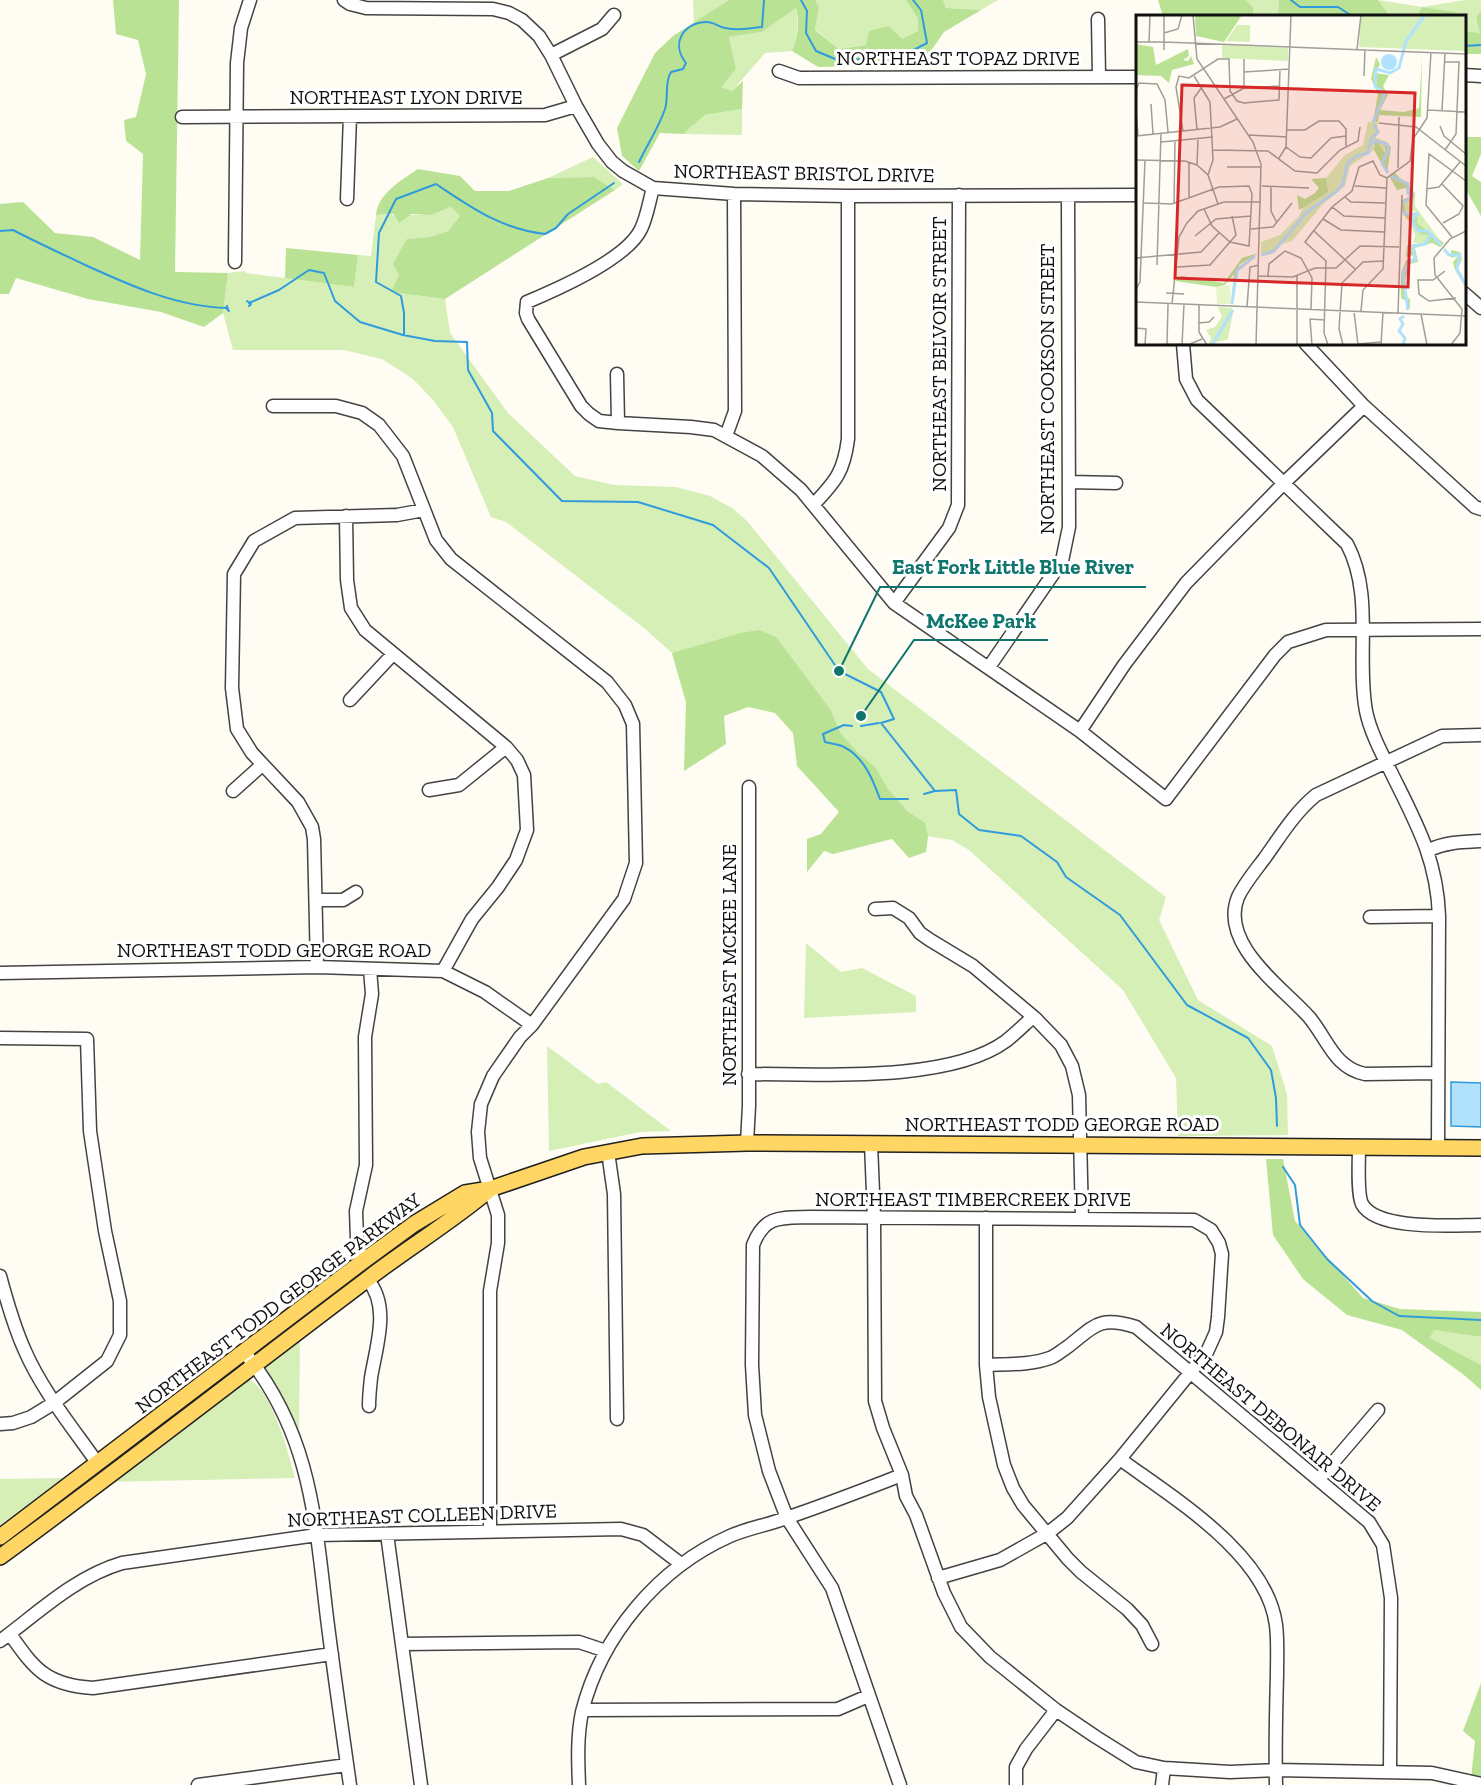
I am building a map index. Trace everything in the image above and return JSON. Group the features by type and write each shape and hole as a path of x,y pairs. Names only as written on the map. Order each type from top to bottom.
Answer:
{"main road":[{"name":"NORTHEAST TODD GEORGE ROAD","path":"642,1146 747,1143 1481,1148"},
{"name":"NORTHEAST TODD GEORGE PARKWAY","path":"0,1537 414,1224 465,1193 490,1190 584,1157 642,1146"},
{"path":"0,1557 105,1480 367,1279 490,1190"}],"street":[{"path":"235,262 236,117 241,28 250,0"},
{"name":"NORTHEAST BRISTOL DRIVE","path":"344,0 366,8 498,10 526,23 539,36 551,55 598,144 612,162 623,171 652,188 734,194 848,196 1136,195"},
{"path":"551,55 602,29 614,15"},
{"path":"1098,19 1099,77"},
{"name":"NORTHEAST TOPAZ DRIVE","path":"779,71 799,78 1136,77"},
{"path":"1466,75 1481,76"},
{"name":"NORTHEAST LYON DRIVE","path":"182,117 545,116 576,106"},
{"path":"347,199 350,116"},
{"path":"652,188 642,228 633,243 584,275 527,302 528,319 581,406 599,421 714,430 762,456 787,476 814,504 894,603 1080,731 1166,799 1275,655 1288,642 1326,630 1481,629"},
{"path":"726,435 735,411 734,194"},
{"name":"NORTHEAST BELVOIR STREET","path":"894,603 949,528 958,505 959,195"},
{"path":"814,504 837,477 845,461 848,439 848,196"},
{"name":"NORTHEAST COOKSON STREET","path":"989,667 1062,561 1069,527 1068,196"},
{"path":"1466,295 1481,308"},
{"path":"1183,345 1186,379 1197,400 1347,544 1355,559 1361,583 1362,678 1366,713 1386,762 1429,850 1437,883 1439,916 1438,1148"},
{"path":"1307,345 1364,406 1475,507 1481,509"},
{"path":"618,374 618,423"},
{"path":"273,406 336,406 362,413 379,425 404,456 435,540 451,559 607,682 625,705 633,724 636,863 624,899 532,1025 520,1037 493,1076 481,1104 478,1132 480,1158 498,1215 498,1243 490,1291 490,1532"},
{"path":"1080,731 1124,665 1186,583 1284,483 1364,406"},
{"path":"1069,482 1116,483"},
{"path":"317,968 312,827 298,802 262,765 237,729 232,688 234,574 254,541 295,518 397,515 424,510"},
{"path":"346,516 347,580 351,608 365,630 507,747 517,760 524,776 526,830 516,860 472,920 443,970"},
{"path":"350,700 393,654"},
{"path":"1438,1073 1365,1074 1356,1072 1343,1064 1334,1055 1310,1018 1244,948 1235,924 1236,905 1241,892 1299,810 1316,795 1442,736 1481,735"},
{"path":"429,790 459,784 507,747"},
{"path":"233,791 262,765"},
{"name":"NORTHEAST MCKEE LANE","path":"747,1143 749,788"},
{"path":"1429,850 1442,844 1481,841"},
{"path":"316,900 343,900 356,892"},
{"path":"875,909 893,908 909,918 920,933 973,966 1054,1036 1072,1066 1079,1095 1082,1144 1082,1219"},
{"path":"1370,917 1439,916"},
{"name":"NORTHEAST TODD GEORGE ROAD","path":"0,972 317,968 443,970 485,992 532,1025"},
{"path":"362,1262 357,1239 356,1211 366,1165 365,1037 372,994 370,969"},
{"path":"748,1074 869,1074 936,1066 984,1053 1005,1042 1033,1017"},
{"path":"0,1038 87,1039 90,1131 105,1232 120,1301 120,1335 107,1361 54,1403 31,1417 13,1423 0,1424"},
{"path":"871,1144 876,1401 883,1428 902,1475 906,1496 916,1515 938,1578 961,1627 990,1657 1056,1710 1136,1761 1164,1768 1219,1772 1276,1770 1432,1773 1481,1784"},
{"path":"1359,1148 1359,1185 1362,1204 1377,1218 1402,1224 1481,1225"},
{"path":"608,1152 614,1194 617,1419"},
{"name":"NORTHEAST TIMBERCREEK DRIVE","path":"787,1518 769,1471 755,1415 752,1365 753,1245 758,1232 767,1222 778,1218 874,1216 1194,1220 1211,1230 1219,1243 1222,1267 1216,1332 1207,1352 1190,1374"},
{"path":"986,1218 986,1365 993,1420 1004,1465 1023,1505 1081,1572 1127,1609 1142,1625 1152,1644"},
{"path":"0,1276 4,1307 26,1353 54,1403 98,1464"},
{"path":"367,1279 378,1296 381,1319 370,1382 369,1406"},
{"name":"NORTHEAST DEBONAIR DRIVE","path":"986,1365 1036,1362 1053,1357 1099,1323 1119,1322 1136,1327 1369,1522 1383,1545 1391,1598 1390,1771"},
{"path":"245,1353 255,1365 290,1425 308,1483 350,1785"},
{"path":"938,1578 1000,1560 1048,1533 1067,1518 1120,1459 1190,1374"},
{"path":"1319,1479 1378,1410"},
{"path":"1120,1459 1206,1522 1241,1557 1269,1596 1275,1616 1277,1644 1276,1785"},
{"path":"579,1785 579,1749 583,1710 606,1651 634,1610 665,1577 681,1564 730,1536 787,1518 902,1475"},
{"path":"787,1518 832,1588 900,1785"},
{"name":"NORTHEAST COLLEEN DRIVE","path":"5,1637 80,1582 109,1567 317,1535 490,1532 567,1528 621,1529 643,1536 681,1564"},
{"path":"387,1534 421,1785"},
{"path":"5,1637 47,1677 70,1686 93,1688 332,1654"},
{"path":"402,1644 579,1642 606,1651"},
{"path":"583,1710 838,1710 868,1696"},
{"path":"1016,1785 1016,1767 1026,1749 1056,1710"},
{"path":"198,1785 347,1765"},
{"path":"1162,1785 1164,1768"}],"green space":[{"path":"113,0 179,0 175,272 228,273 223,313 204,327 161,312 88,299 16,278 9,294 0,294 0,204 23,202 55,233 93,237 140,260 143,154 126,141 124,120 136,117 146,74 138,40 116,34"},
{"path":"693,0 729,0 694,23"},
{"path":"729,0 815,0 819,6 815,30 839,49 866,45 869,31 889,26 902,39 918,31 918,19 906,0 943,0 946,8 981,10 944,32 921,65 818,67 792,51 798,30 796,8 762,32 729,37 736,69 721,87 732,91 743,81 742,109 705,115 683,134 660,133 639,171 622,156 617,128 655,53 673,36"},
{"path":"815,0 906,0 918,19 918,31 902,39 839,49 815,29 819,6"},
{"path":"943,0 998,0 981,10 946,8"},
{"path":"1158,0 1246,0 1253,7 1253,15 1163,15"},
{"path":"1246,0 1279,0 1278,15 1253,15 1253,7"},
{"path":"1279,0 1378,0 1389,15 1278,15"},
{"path":"1378,0 1422,7 1418,15 1389,15"},
{"path":"1465,0 1481,0 1481,10 1476,18 1480,33 1466,31 1466,15 1455,15 1454,12 1422,7"},
{"path":"1422,7 1455,12 1455,15 1418,15"},
{"path":"796,8 797,30 792,51 765,53 732,91 720,87 736,69 729,37 762,32"},
{"path":"1481,10 1481,54 1466,54 1466,31 1480,33 1476,18"},
{"path":"742,109 742,135 683,134 705,115"},
{"path":"1466,137 1481,137 1481,154 1472,176 1481,182 1481,216 1466,190"},
{"path":"593,157 623,184 615,190 594,177 548,178"},
{"path":"418,169 460,176 475,191 509,191 548,178 594,177 615,190 445,299 391,292 399,275 393,264 407,239 430,237 448,231 460,216 451,207 431,215 411,214 399,223 394,214 376,215 381,200 386,194"},
{"path":"451,207 460,216 448,231 430,237 407,239 399,275 392,292 445,299 450,333 508,413 575,476 614,485 676,487 710,496 732,508 747,521 868,669 1166,897 1159,920 1198,1000 1272,1046 1287,1094 1288,1135 1178,1136 1176,1078 1123,990 969,850 952,840 895,831 852,803 769,697 686,702 672,653 644,628 506,522 491,517 453,427 433,400 413,379 382,359 344,350 233,350 223,313 228,273 244,271 354,287 358,255 371,256 376,215 431,215"},
{"path":"286,248 358,255 354,287 285,278"},
{"path":"759,630 776,637 830,709 841,734 859,754 875,767 888,789 907,811 925,823 928,837 926,852 909,858 892,839 833,854 824,851 807,872 807,839 821,834 839,812 797,766 793,733 775,713 748,707 724,716 726,744 684,771 686,702 672,653"},
{"path":"806,943 841,972 862,968 916,996 916,1012 804,1018"},
{"path":"547,1046 598,1084 606,1082 671,1131 640,1132 549,1151"},
{"path":"1266,1159 1283,1159 1295,1221 1363,1298 1400,1309 1481,1312 1481,1337 1434,1330 1430,1338 1481,1365 1481,1390 1402,1330 1347,1315 1303,1279 1273,1235"},
{"path":"1434,1330 1481,1337 1481,1365 1430,1338"},
{"path":"300,1333 299,1437 263,1367"},
{"path":"245,1378 254,1383 271,1406 295,1478 104,1482"},
{"path":"63,1478 0,1525 0,1479"},
{"path":"1481,1683 1481,1782 1471,1778 1475,1741 1463,1731"}],"water":[{"path":"1451,1082 1481,1083 1481,1127 1451,1126"}],"waterway":[{"path":"639,162 665,109 669,76 671,72 683,69 686,63 679,48 682,35 692,26 707,22 729,29 762,27 764,0"},
{"path":"801,0 807,11 806,33 816,51 840,61 904,55 927,43 921,10 913,0"},
{"path":"1291,0 1300,7 1338,7 1350,15"},
{"path":"1466,46 1481,45"},
{"path":"404,334 401,296 376,282 379,233 396,199 436,184 475,209 501,222 545,234 556,228 568,214 614,183"},
{"path":"0,231 13,230 100,272 154,294 190,304 228,308"},
{"path":"249,303 279,290 309,270 324,273 335,301 360,322 403,335 435,341 467,342 468,370 492,413 493,431 562,501 638,502 713,525 769,568 839,671 881,692 894,719 881,723 935,791 956,790 959,814 979,830 1021,836 1057,862 1066,877 1120,915 1187,1005 1248,1038 1271,1070 1276,1098 1277,1126"},
{"path":"247,301 251,304 249,306"},
{"path":"227,306 229,311"},
{"path":"861,726 879,723"},
{"path":"852,726 844,725 823,734 825,742 842,746 857,757 871,777 880,799 908,799"},
{"path":"924,794 935,791"},
{"path":"1283,1167 1295,1185 1300,1225 1327,1259 1372,1301 1399,1316 1481,1320"}],"place":[{"name":"East Fork Little Blue River","path":"839,671"},
{"name":"McKee Park","path":"861,716"}]}
